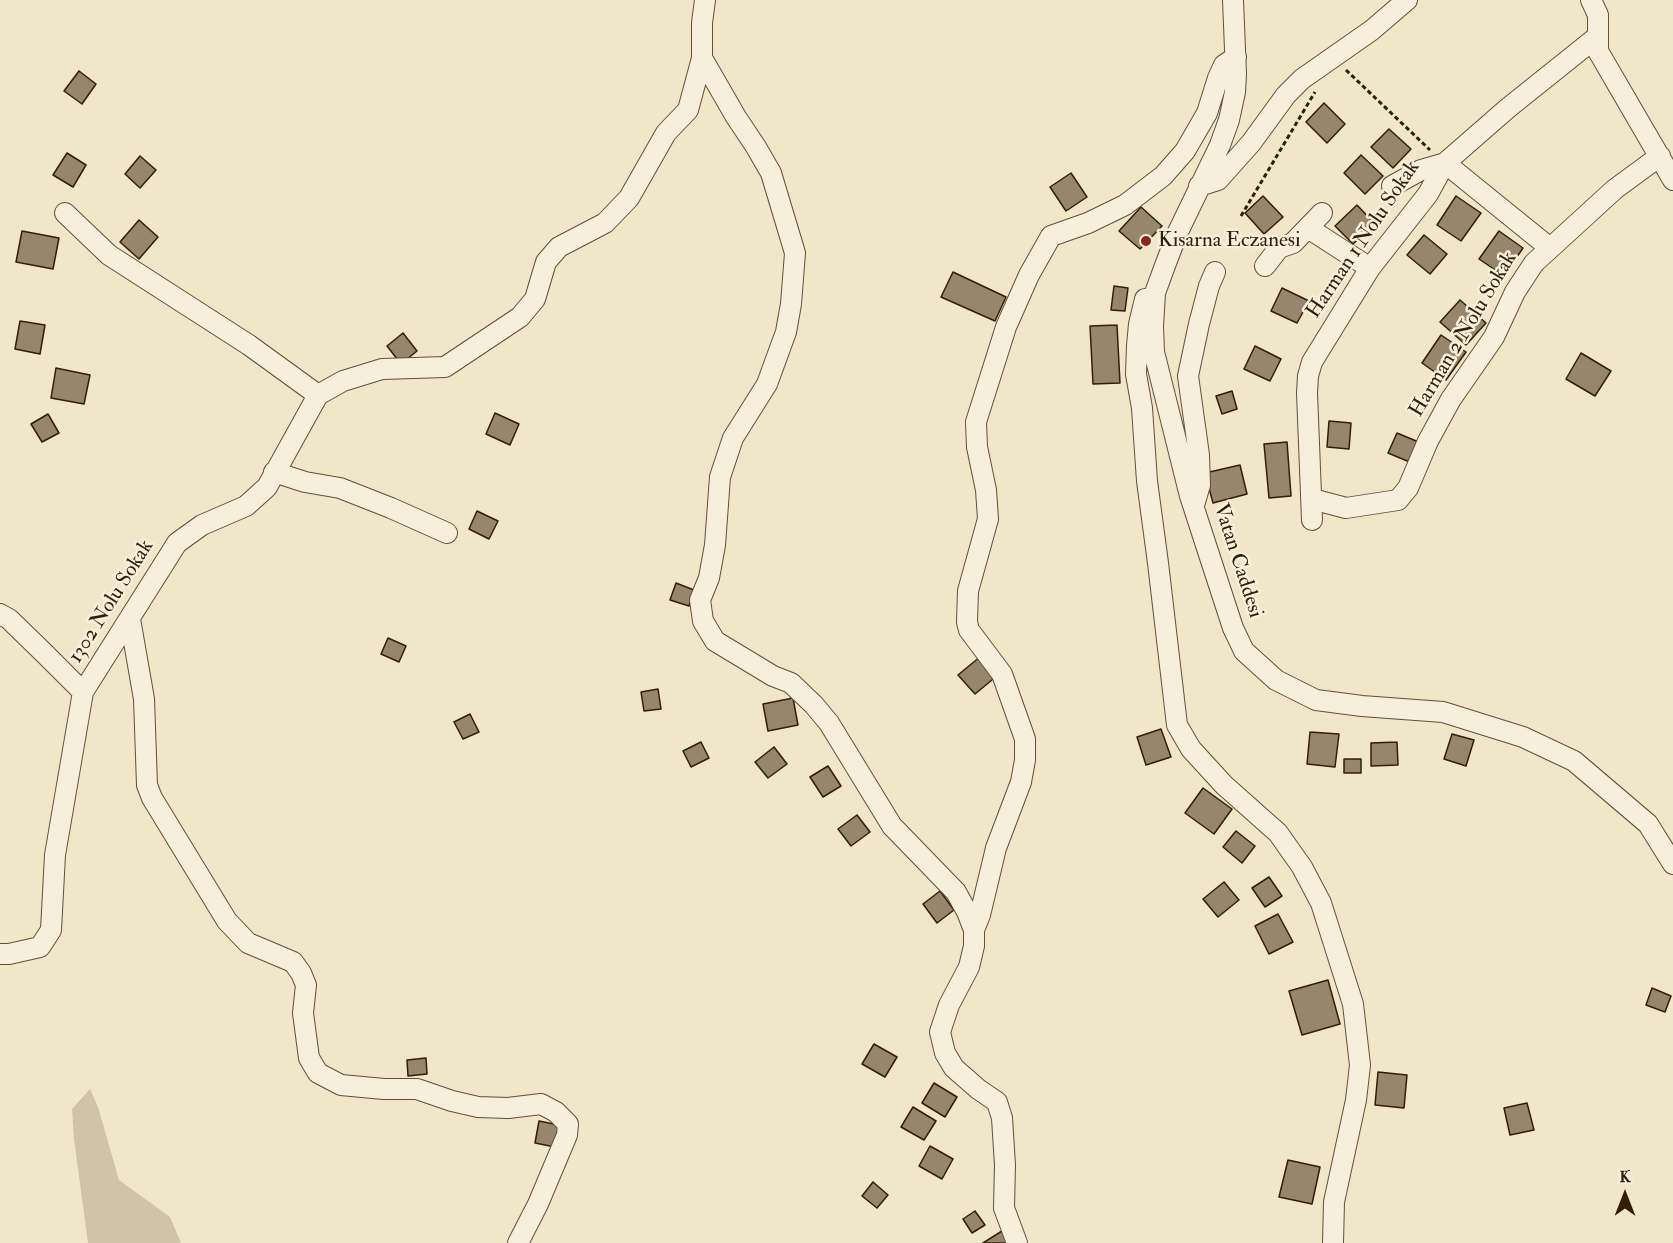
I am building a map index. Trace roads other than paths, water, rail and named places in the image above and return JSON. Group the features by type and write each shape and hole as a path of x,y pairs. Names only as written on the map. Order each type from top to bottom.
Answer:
{"street":[{"path":"705,0 702,23 702,58 771,173 795,254 786,332 767,384 733,438 720,477 715,544 709,578 700,600 703,621 715,641 773,676 791,683 822,714 892,826 956,892 967,912 974,930 974,946 969,967 949,1005 940,1032 945,1053 954,1068 997,1102 1002,1118 1005,1165 1004,1208 1017,1243"},
{"path":"1199,186 1218,180 1251,143 1286,94 1302,79 1372,30 1407,0"},
{"path":"1592,0 1598,15 1598,51 1673,180"},
{"name":"Vatan Caddesi","path":"1231,2 1236,57 1235,92 1229,120 1220,145 1177,234 1163,271 1155,293 1153,326 1154,352 1194,508 1233,628 1244,651 1276,680 1316,700 1443,712 1523,737 1574,761 1648,824 1673,864"},
{"path":"1392,186 1421,170 1444,164 1508,108 1598,36"},
{"path":"974,930 980,915 996,848 1021,782 1025,760 1024,739 1002,674 969,630 967,622 968,591 988,519 986,490 977,447 976,422 1006,327 1029,275 1051,236 1088,223 1125,205 1163,176 1185,151 1207,113 1224,65 1236,57"},
{"name":"1302 Nolu Sokak","path":"83,692 177,543 202,525 246,506 267,487 318,396 343,381 382,369 445,367 520,317 534,299 546,262 559,247 605,223 629,198 666,132 688,110 702,58"},
{"name":"Harman 2 Nolu Sokak","path":"1311,499 1346,508 1398,500 1408,488 1428,441 1451,399 1494,337 1515,292 1534,263 1615,189 1660,156"},
{"path":"1444,164 1550,248"},
{"name":"Harman 1 Nolu Sokak","path":"1312,520 1308,376 1312,362 1370,267 1428,194 1444,164"},
{"path":"65,213 109,255 249,345 318,396"},
{"path":"1265,266 1279,248 1293,243 1322,213"},
{"path":"1308,228 1370,267"},
{"path":"1163,271 1143,302 1136,374 1142,408 1147,481 1177,724 1191,749 1224,785 1278,833 1302,867 1321,903 1353,1004 1360,1065 1356,1100 1334,1202 1333,1243"},
{"path":"1194,508 1200,485 1188,376 1198,324 1215,272"},
{"path":"274,472 305,482 340,488 447,534"},
{"path":"0,614 9,619 83,692 55,855 51,930 40,947 0,954"},
{"path":"130,619 144,699 147,785 152,798 227,921 248,943 293,962 302,974 306,985 303,1013 309,1058 318,1073 342,1085 417,1089 478,1107 508,1108 541,1104 556,1112 568,1124 567,1135 538,1204 518,1243"}],"place":[{"name":"Kisarna Eczanesi","path":"1146,241"}]}
